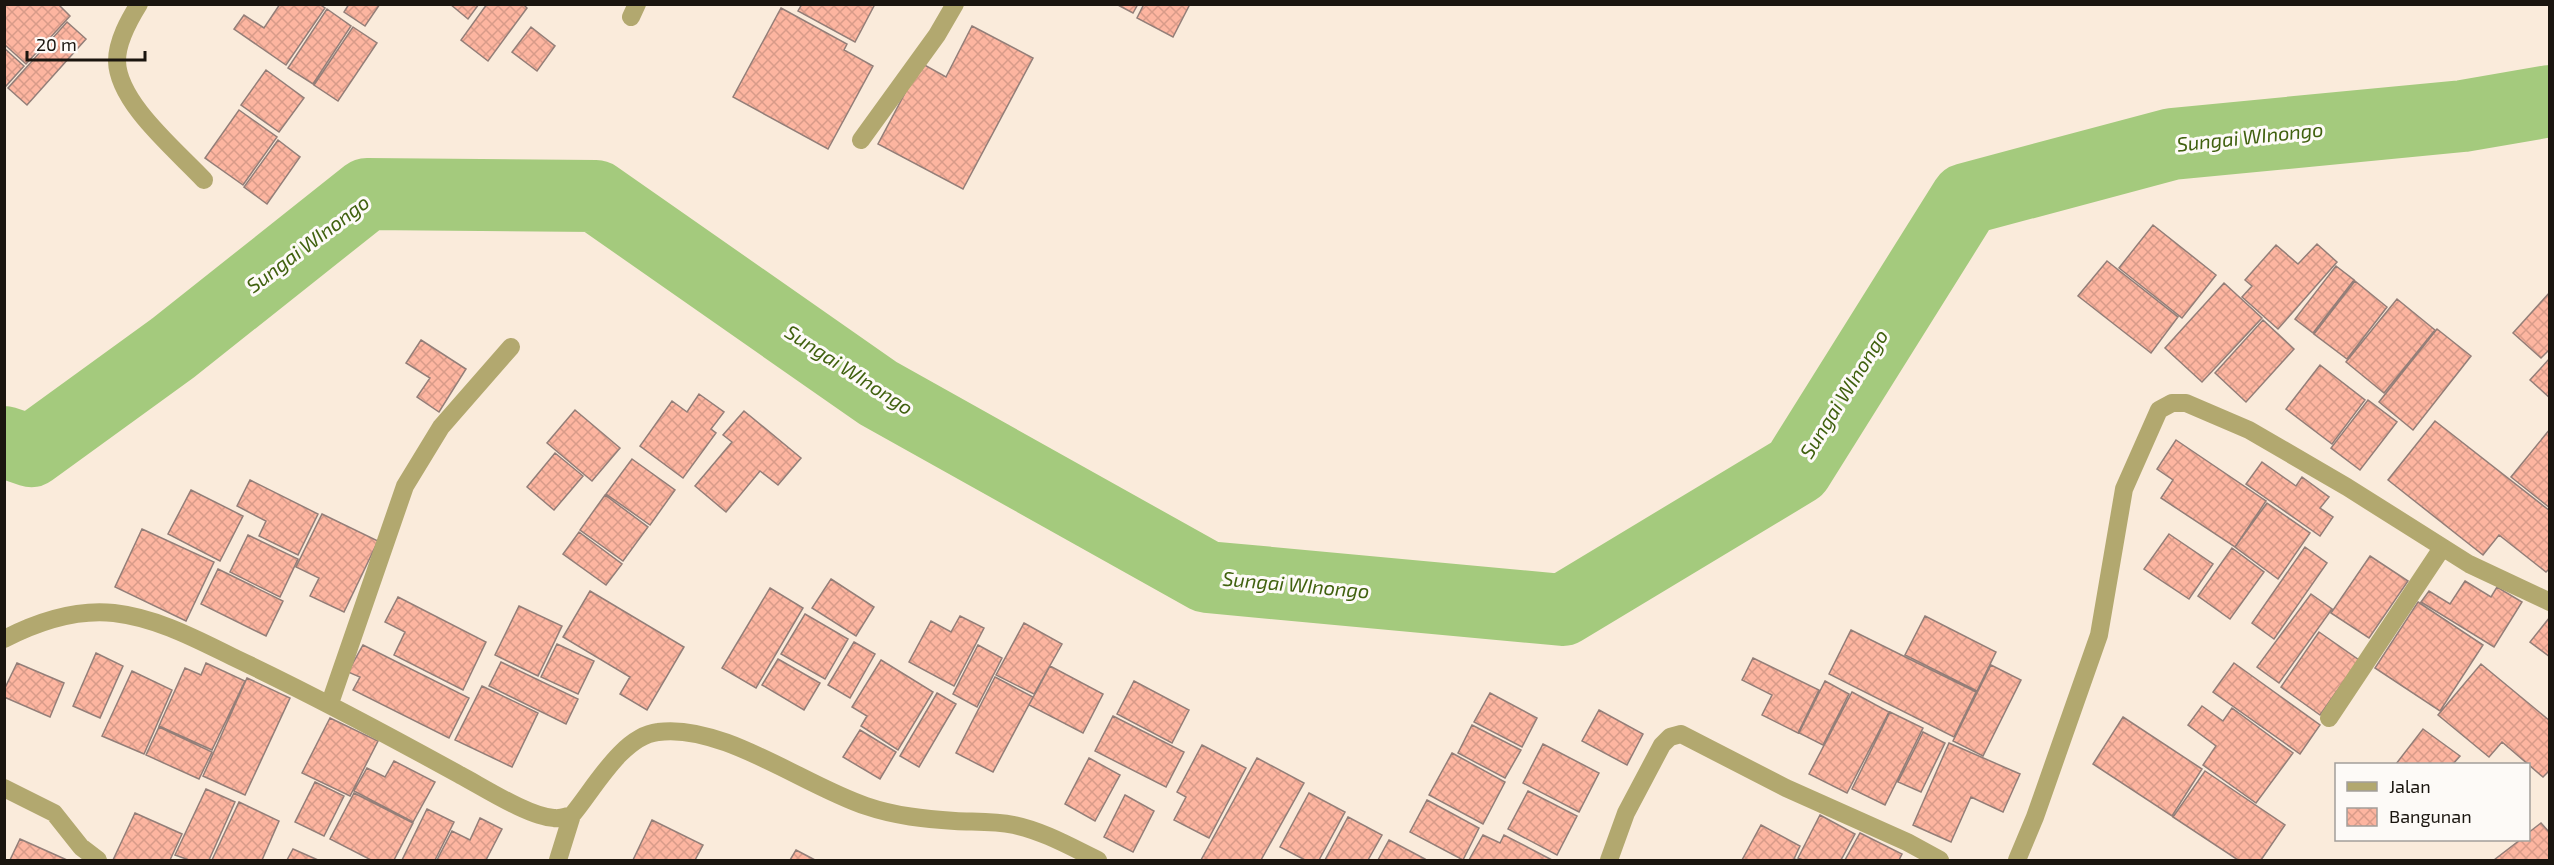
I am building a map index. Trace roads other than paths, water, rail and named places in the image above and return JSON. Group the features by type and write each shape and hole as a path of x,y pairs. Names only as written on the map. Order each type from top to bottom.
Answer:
{"street":[{"path":"139,4 121,41 117,60 120,80 137,109 204,180"},
{"path":"861,141 936,35 955,4"},
{"path":"330,703 405,486 441,427 511,347"},
{"path":"2017,861 2035,817 2099,635 2124,489 2159,410 2172,403 2186,403 2249,430 2347,487 2469,564 2550,602"},
{"path":"2329,718 2442,548"},
{"path":"4,639 53,620 86,612 113,613 141,618 184,634 330,703 532,812 556,819 572,815"},
{"path":"558,861 572,815 625,750 642,736 658,732 681,731 708,737 756,755 827,790 882,812 922,818 1016,825 1070,846 1098,861"},
{"path":"1609,861 1626,813 1662,745 1670,737 1681,734 1786,788 1907,842 1940,861"},
{"path":"4,788 54,813 81,847 98,861"}],"waterway":[{"name":"Sungai WInongo","path":"4,442 31,451 173,348 367,194 596,196 878,393 1207,577 1563,610 1797,469 1966,199 2172,144 2463,116 2550,101"}]}
